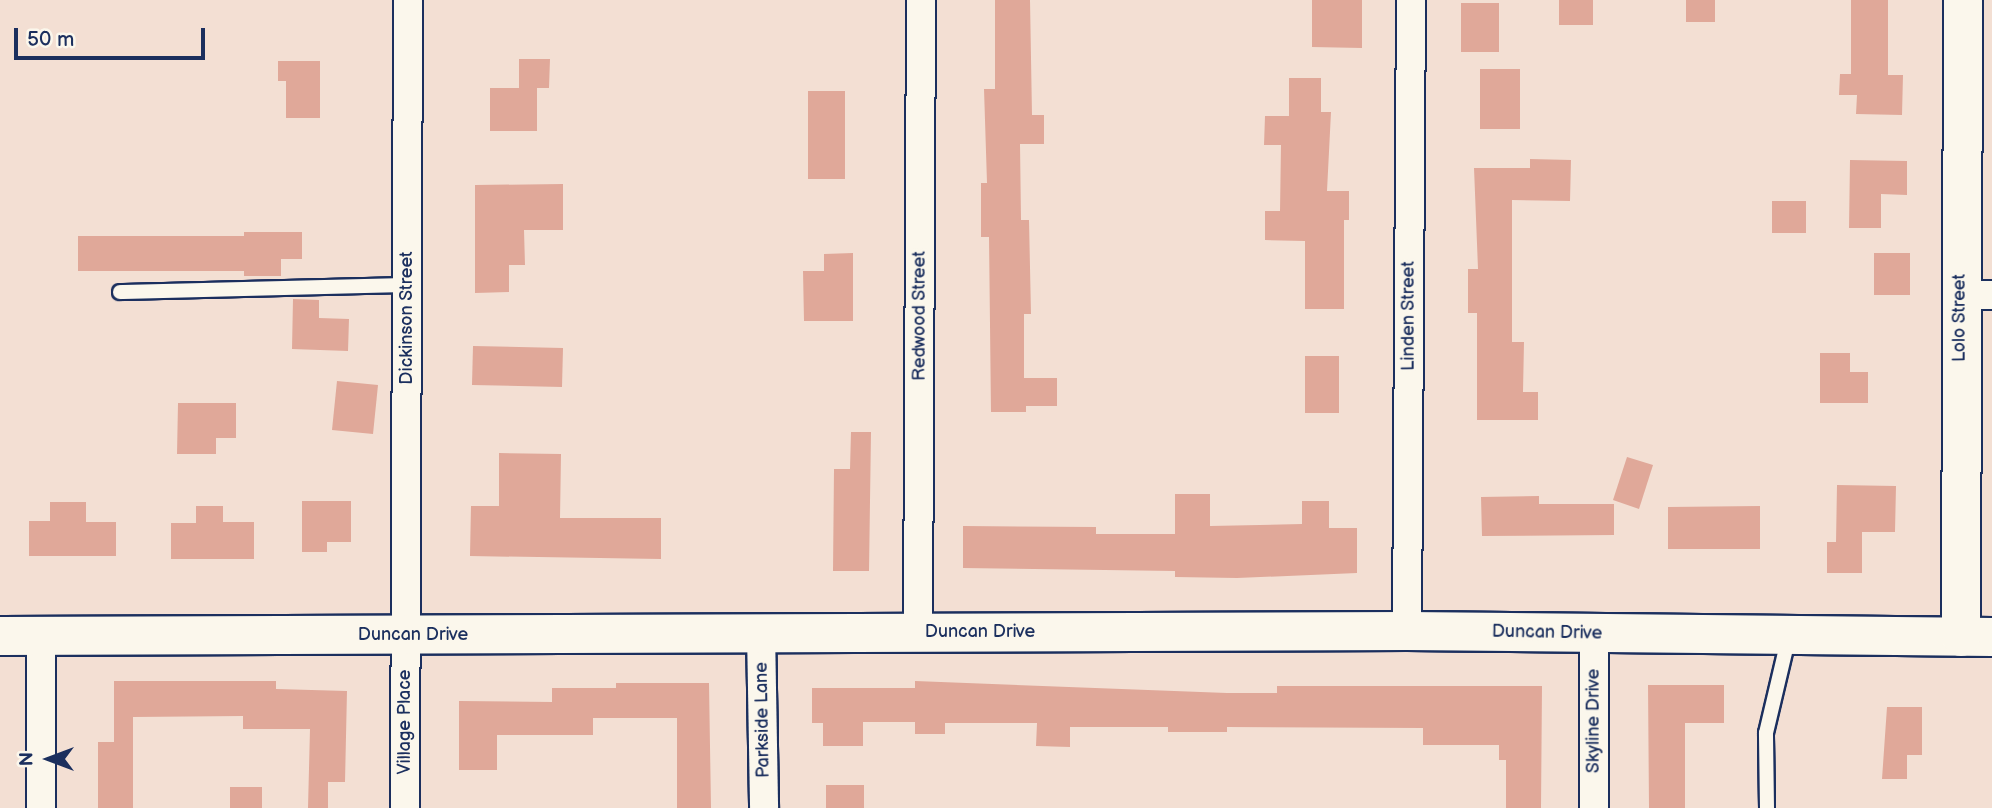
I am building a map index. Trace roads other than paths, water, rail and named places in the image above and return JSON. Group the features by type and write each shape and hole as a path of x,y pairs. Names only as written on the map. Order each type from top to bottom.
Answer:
{"street":[{"name":"Dickinson Street","path":"404,636 408,0"},
{"name":"Redwood Street","path":"918,632 921,0"},
{"name":"Linden Street","path":"1407,631 1411,0"},
{"name":"Lolo Street","path":"1963,0 1976,295 1976,637"},
{"name":"Duncan Drive","path":"0,636 404,636 761,631 1407,631 1976,637"},
{"name":"Parkside Lane","path":"761,631 764,808"},
{"name":"Skyline Drive","path":"1594,633 1594,808"},
{"path":"41,636 41,808"},
{"name":"Village Place","path":"404,636 405,808"}],"lane":[{"path":"120,292 408,285"},
{"path":"1767,808 1766,733 1790,634"}]}
